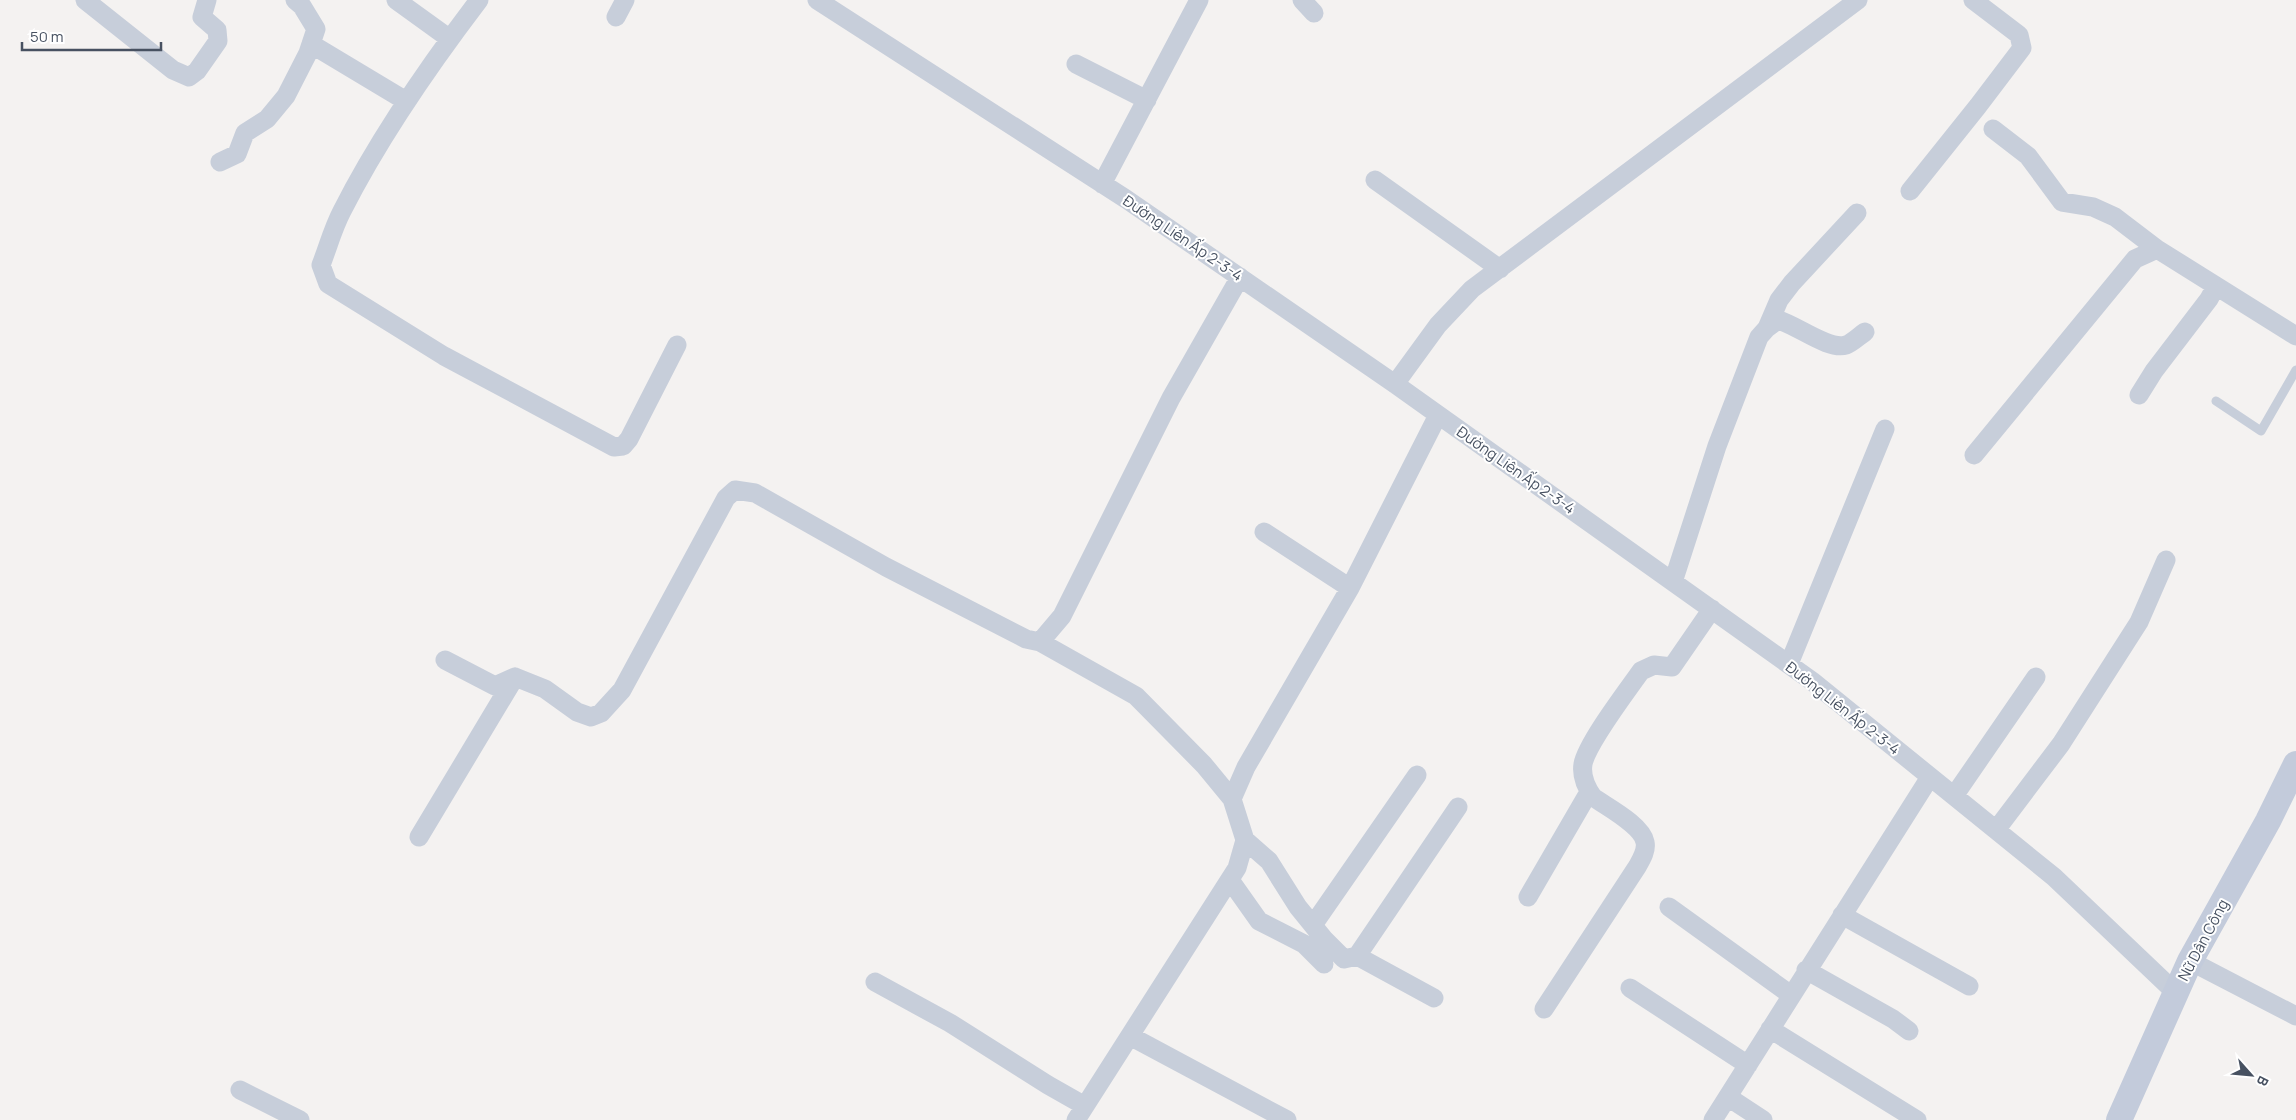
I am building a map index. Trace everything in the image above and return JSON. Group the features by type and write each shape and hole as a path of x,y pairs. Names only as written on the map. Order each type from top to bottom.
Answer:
{"street":[{"path":"85,0 173,70 189,77 197,71 218,41 217,30 202,17 207,0"},
{"path":"220,162 237,154 245,133 267,119 279,106 311,44 316,29 302,6 295,0"},
{"path":"396,0 450,39"},
{"path":"479,0 406,100 341,213 321,265 328,284 444,356 614,448 623,446 630,439 677,345"},
{"path":"616,17 625,0"},
{"name":"Đường Liên Ấp 2-3-4","path":"817,0 1102,184 1240,277 1395,384 1789,664 2054,877 2175,992"},
{"path":"1102,184 1199,0"},
{"path":"1395,384 1438,325 1472,289 1858,0"},
{"path":"1910,191 2022,48 2019,35 1973,0"},
{"path":"311,44 406,100"},
{"path":"1076,64 1147,100"},
{"path":"1993,129 2028,156 2062,202 2093,207 2115,217 2157,249 2296,336"},
{"path":"1375,180 1500,269"},
{"path":"1767,328 1779,300 1792,282 1857,213"},
{"path":"1974,455 2135,259 2157,249"},
{"path":"1040,642 1062,616 1171,398 1240,277"},
{"path":"2139,395 2154,371 2209,299 2216,286"},
{"path":"1673,582 1717,446 1759,337 1778,320 1791,324 1836,347 1847,345 1865,332"},
{"path":"1232,799 1246,767 1350,588 1438,415"},
{"path":"1789,664 1885,429"},
{"path":"444,660 495,686 515,677 544,689 577,712 591,717 601,713 622,690 726,498 735,490 755,493 886,566 1026,639 1040,642 1136,696 1204,765 1232,799 1245,840 1241,858 1230,880 1081,1113 1048,1085 950,1023 876,982"},
{"path":"1264,532 1350,588"},
{"path":"1996,830 2061,744 2139,622 2166,560"},
{"path":"1544,1009 1637,867 1644,851 1645,842 1638,829 1589,792 1583,772 1587,752 1641,671 1654,664 1672,667 1712,609"},
{"path":"419,837 515,677"},
{"path":"1954,796 2036,677"},
{"name":"Nữ Dân Công","path":"2120,1120 2190,961 2268,821 2296,764"},
{"path":"1313,925 1417,775"},
{"path":"1713,1120 1930,776"},
{"path":"1528,897 1589,792"},
{"path":"1357,956 1458,807"},
{"path":"1245,840 1269,861 1298,908 1344,959 1357,956 1434,998"},
{"path":"1230,880 1259,921 1304,944 1324,964"},
{"path":"1669,906 1791,995"},
{"path":"1842,915 1969,986"},
{"path":"2190,961 2296,1016"},
{"path":"1806,970 1892,1019 1909,1031"},
{"path":"1630,988 1748,1065"},
{"path":"1770,1029 1917,1120"},
{"path":"1130,1036 1287,1120"},
{"path":"240,1090 300,1120"},
{"path":"1728,1097 1763,1120"}],"lane":[{"path":"2216,401 2261,431 2296,370"}]}
